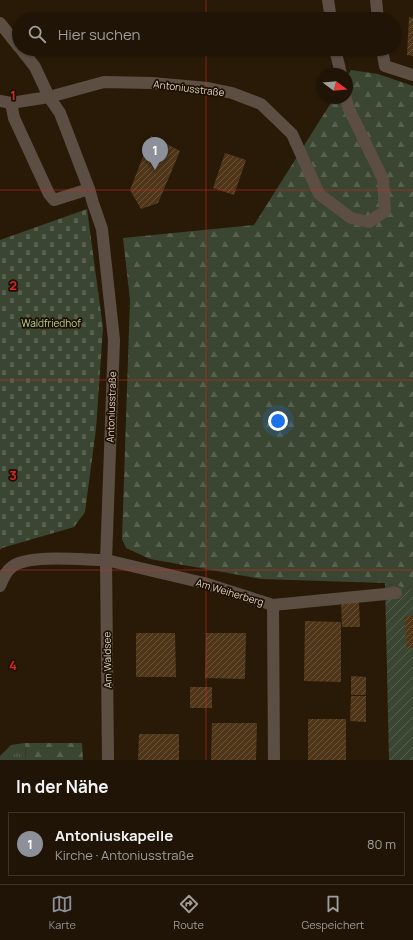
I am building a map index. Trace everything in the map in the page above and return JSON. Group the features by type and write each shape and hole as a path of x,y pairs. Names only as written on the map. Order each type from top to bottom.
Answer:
{"street":[{"path":"328,0 330,12"},
{"path":"376,0 377,12"},
{"name":"Antoniusstraße","path":"0,23 12,38"},
{"name":"Antoniusstraße","path":"26,56 35,67 49,97 60,113 90,189 102,229 114,340 106,560"},
{"path":"337,56 340,68"},
{"path":"383,56 385,66 413,75"},
{"name":"Antoniusstraße","path":"49,97 104,82 152,83 208,88 232,93 261,104 292,134 319,194 351,218 369,222 385,211 383,179 348,104"},
{"path":"49,97 6,102 54,200 90,189"},
{"name":"Am Weiherberg","path":"0,586 4,575 14,565 33,559 106,560 204,583 273,605 274,760"},
{"name":"Am Waldsee","path":"106,560 108,760"},
{"path":"273,605 396,593"}],"green space":[{"path":"353,70 378,74 413,86 413,590 385,583 261,579 150,559 126,548 122,539 130,300 123,238 254,225 330,104 353,104"},
{"name":"Waldfriedhof","path":"87,209 103,328 96,429 85,512 74,527 2,548 0,550 0,240"},
{"path":"385,583 413,590 413,760 389,760"},
{"path":"25,743 26,760 0,760 0,756 11,745"},
{"path":"25,743 82,743 83,760 26,760"}],"building":[{"path":"409,17 413,18 413,56 407,55"},
{"path":"151,136 180,151 158,203 141,209 130,190"},
{"path":"225,153 246,160 234,195 213,188"},
{"path":"359,601 360,627 342,627 341,602"},
{"path":"413,616 413,648 407,649 404,617"},
{"path":"305,621 341,622 341,682 304,681"},
{"path":"136,633 175,633 176,677 136,677"},
{"path":"206,633 246,633 245,679 205,678"},
{"path":"351,676 366,677 366,695 351,695"},
{"path":"190,687 212,687 212,708 190,708"},
{"path":"351,696 366,696 366,722 350,721"},
{"path":"308,719 346,719 346,760 308,760"},
{"path":"212,723 257,723 256,760 211,760"},
{"path":"139,734 179,734 179,760 138,760"}],"place":[{"name":"Antoniuskapelle","path":"155,170"}]}
